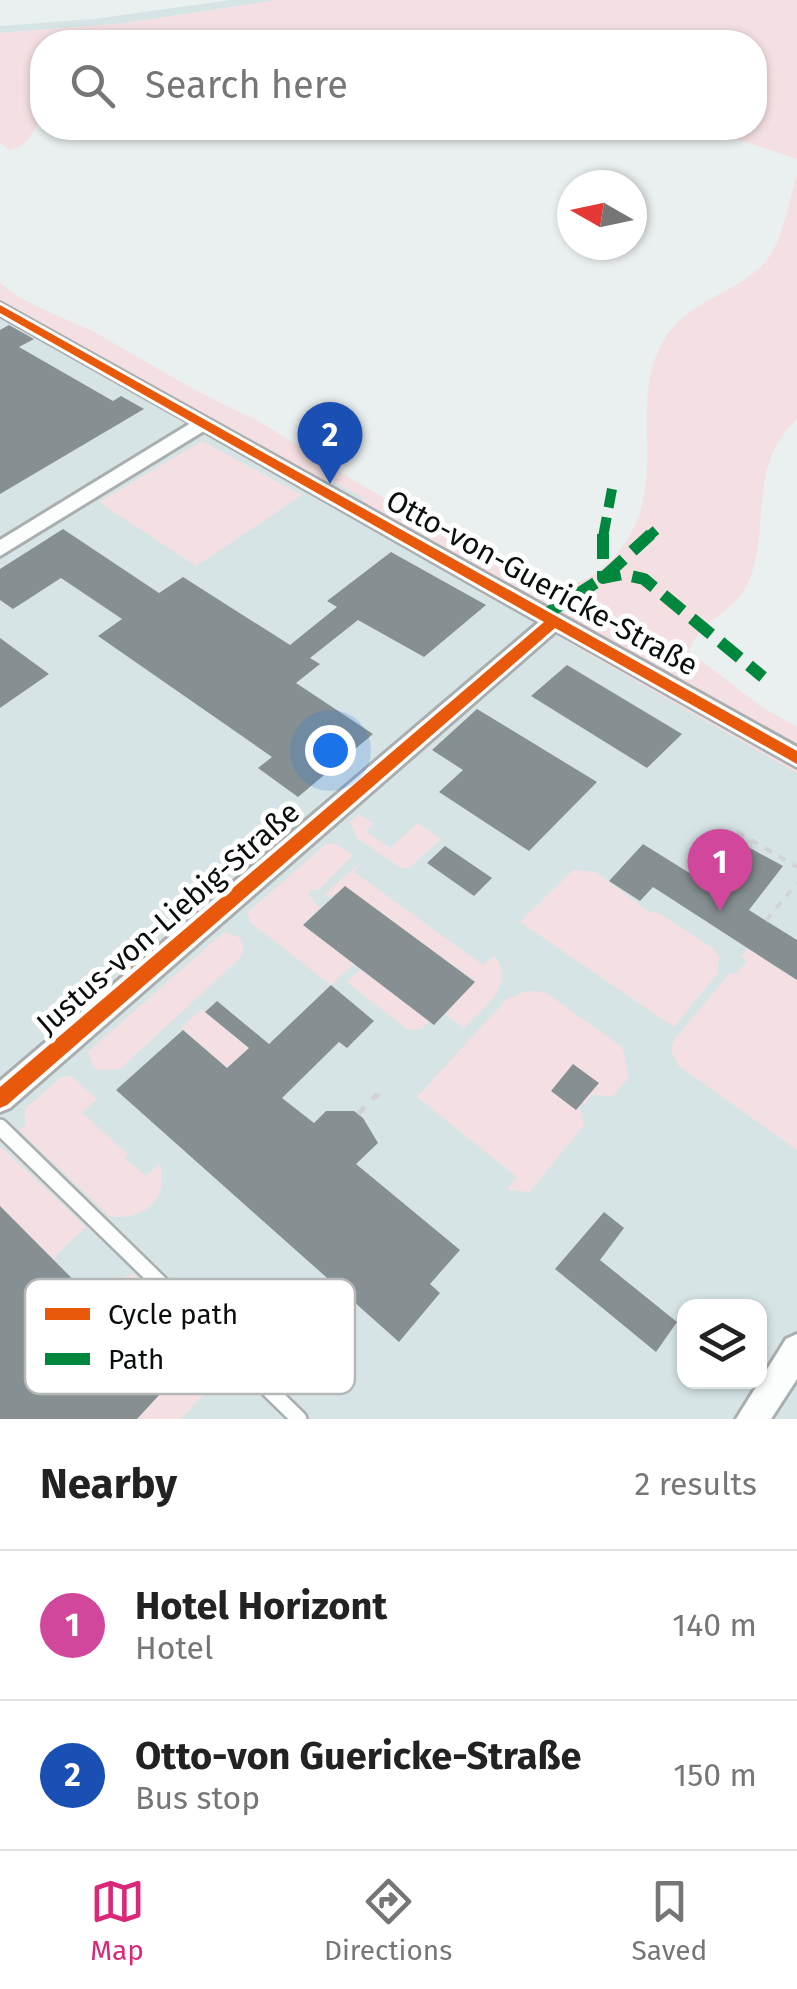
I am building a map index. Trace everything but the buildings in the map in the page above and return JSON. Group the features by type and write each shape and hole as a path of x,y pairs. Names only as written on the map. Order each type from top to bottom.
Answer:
{"street":[{"name":"Otto-von-Guericke-Straße","path":"0,308 797,758"},
{"path":"0,548 204,423"},
{"name":"Justus-von-Liebig-Straße","path":"0,1099 553,622"},
{"path":"752,1419 797,1350"}],"lane":[{"path":"0,1127 156,1279"},
{"path":"273,1394 299,1419"}],"path":[{"path":"694,876 734,830 797,867"},
{"path":"766,920 797,883"},
{"path":"358,1114 376,1096 388,1100"}],"shaded area":[{"path":"231,0 279,0 126,23 0,33 0,26 93,19"},
{"path":"279,0 797,0 797,159 741,140 767,140 767,30 38,30 126,23"},
{"path":"30,31 30,136 10,151 0,142 0,33"},
{"path":"797,175 797,419 781,438 765,476 756,559 749,581 736,601 701,631 689,651 760,706 797,727 797,747 558,614 581,595 564,586 560,597 545,606 362,504 363,498 330,480 321,481 0,301 0,283 35,306 96,333 193,389 253,418 436,527 492,550 537,580 565,585 588,578 608,563 636,523 646,481 648,393 658,351 681,320 741,282 767,260 781,231"},
{"path":"0,301 320,481 330,480 364,498 362,504 797,747 797,1419 0,1419"},
{"path":"202,441 302,495 196,566 99,502"},
{"path":"566,641 797,766 797,773"},
{"path":"359,814 374,824 366,831 390,848 418,823 441,839 409,868 401,868 357,838 350,822"},
{"path":"326,844 336,844 353,855 319,890 308,894 320,908 303,925 354,964 331,985 251,923 247,913"},
{"path":"361,862 354,872 483,965 494,956 502,977 500,986 464,1028 445,1014 475,981 345,887 331,898 325,894"},
{"path":"573,870 596,872 649,912 657,912 713,948 719,957 717,974 674,1027 520,922"},
{"path":"224,932 241,938 244,951 240,958 120,1069 93,1067 88,1052"},
{"path":"748,948 797,980 797,1150 679,1066 671,1051 674,1040 729,974 737,973 747,961 741,956"},
{"path":"361,969 429,1021 422,1029 408,1030 347,982"},
{"path":"526,991 545,992 622,1047 629,1077 613,1096 591,1095 584,1105 573,1065 551,1091 581,1110 584,1125 530,1192 507,1190 517,1177 417,1097 506,1000"},
{"path":"202,1009 257,1055 236,1060 227,1068 181,1028"},
{"path":"71,1076 97,1099 82,1113 128,1154 125,1159 146,1176 160,1163 161,1187 151,1205 142,1211 109,1216 19,1130 25,1125 25,1109 61,1077"},
{"path":"0,1146 86,1227 56,1255 55,1261 0,1206"},
{"path":"159,1394 204,1394 181,1419 137,1419"}],"marked path":[{"path":"612,489 603,533 603,578 622,574 644,579 763,677"},
{"path":"543,616 603,578 656,530"}],"cycle path":[{"path":"0,308 797,758"},
{"path":"0,1099 553,622"}],"place":[{"name":"Otto-von Guericke-Straße","path":"330,484"},
{"name":"Hotel Horizont","path":"720,911"}]}
